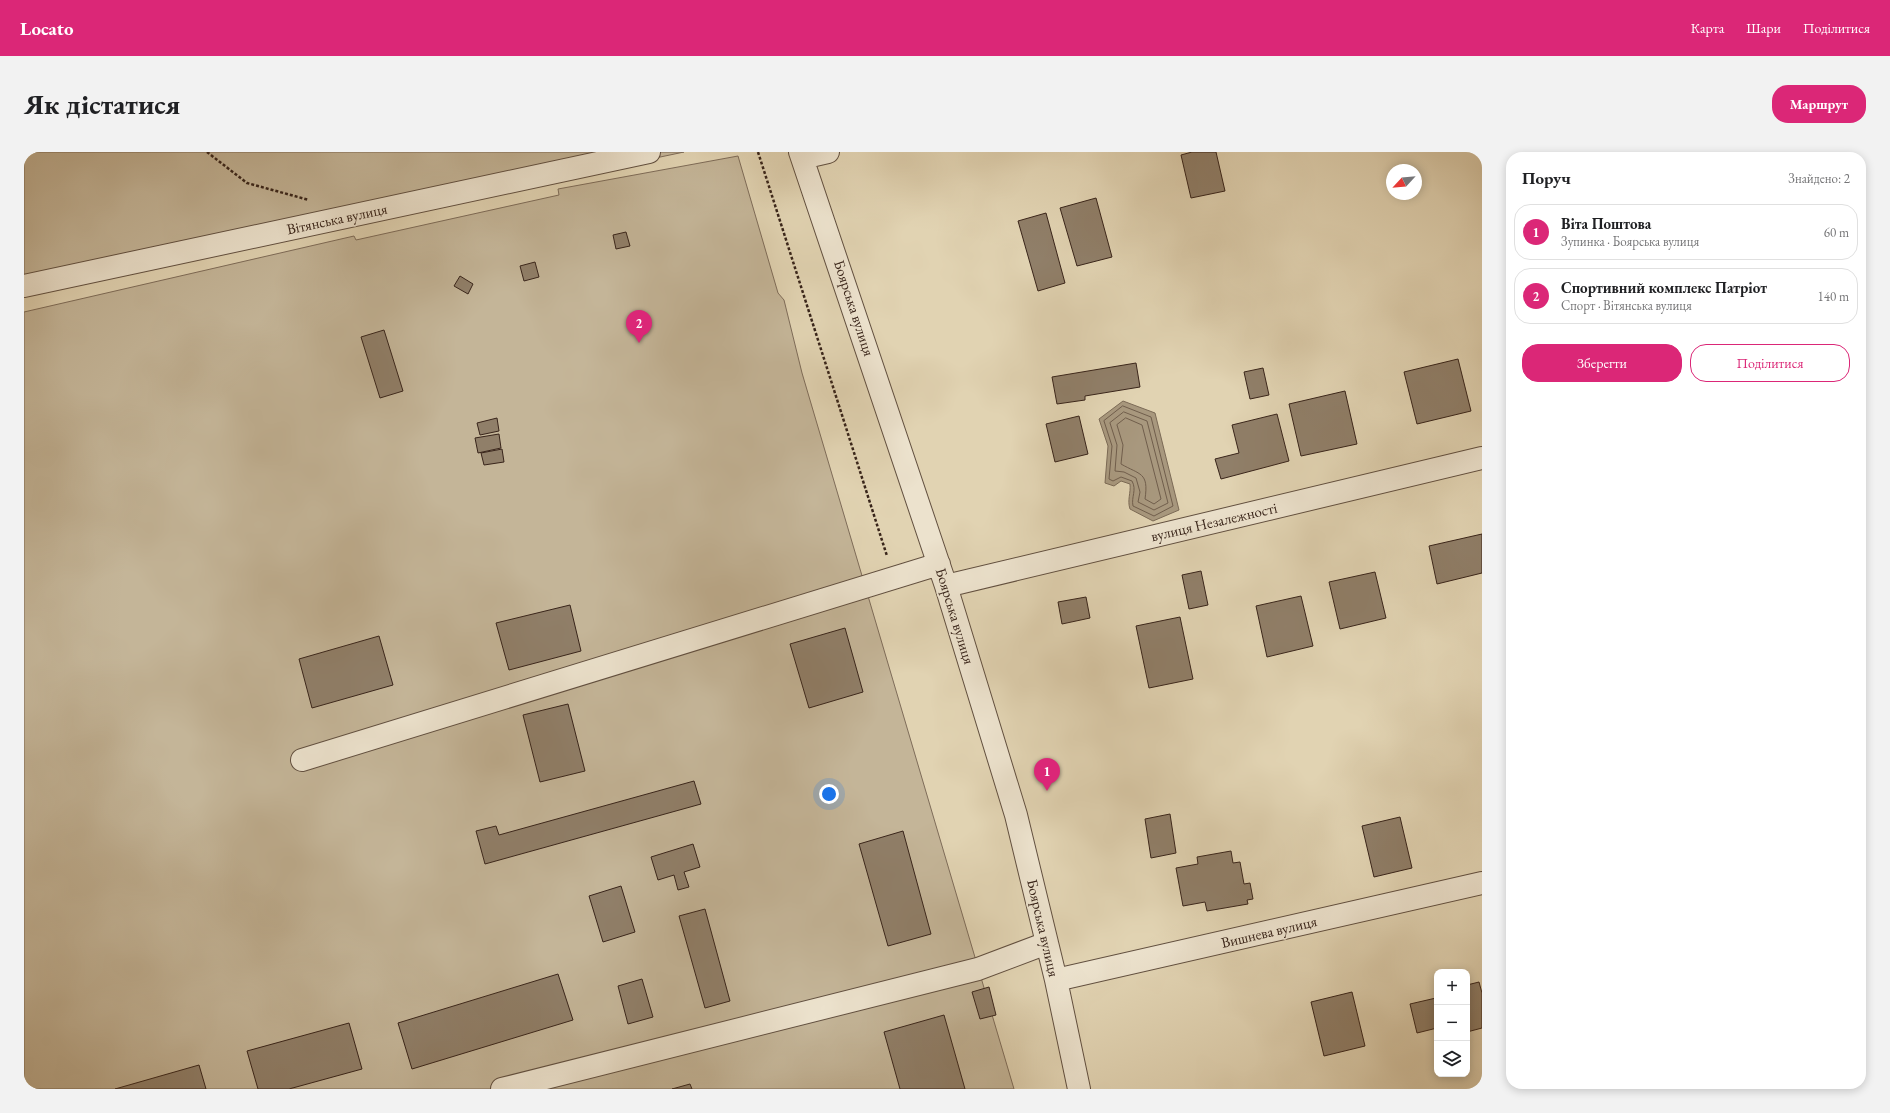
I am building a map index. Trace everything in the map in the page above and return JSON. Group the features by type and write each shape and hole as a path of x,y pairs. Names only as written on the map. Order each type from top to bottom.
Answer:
{"street":[{"name":"Вітянська вулиця","path":"24,286 649,152"},
{"path":"801,155 828,152"},
{"name":"Боярська вулиця","path":"801,155 939,564 1016,816 1056,980 1079,1089"},
{"name":"вулиця Незалежності","path":"946,586 1482,458"},
{"path":"302,760 939,564"},
{"name":"Вишнева вулиця","path":"1056,980 1482,883"},
{"path":"502,1089 978,969 1047,943"}],"path":[{"path":"207,152 247,183 316,202 346,217"},
{"path":"758,152 893,578"}],"shaded area":[{"path":"24,152 684,152 24,291"},
{"path":"738,156 778,293 784,300 802,373 1014,1089 24,1089 24,312 354,236 356,240 559,195 558,189"}],"water":[{"path":"1123,401 1155,413 1179,510 1153,521 1130,509 1130,484 1121,481 1114,486 1105,483 1108,446 1099,419"}],"building":[{"path":"1192,152 1216,152 1225,191 1191,198 1181,155"},
{"path":"1096,198 1112,257 1077,266 1060,208"},
{"path":"1046,213 1065,283 1038,291 1018,221"},
{"path":"626,232 630,246 616,249 613,235"},
{"path":"535,262 539,277 524,281 520,266"},
{"path":"460,276 473,284 468,294 454,286"},
{"path":"384,330 403,391 380,398 361,337"},
{"path":"1458,359 1471,411 1417,424 1404,372"},
{"path":"1136,363 1140,387 1085,396 1085,400 1057,404 1052,377"},
{"path":"1263,368 1269,395 1250,399 1244,372"},
{"path":"1345,391 1357,444 1301,456 1289,404"},
{"path":"1277,414 1289,461 1221,479 1215,459 1239,453 1232,425"},
{"path":"1079,416 1088,454 1055,462 1046,424"},
{"path":"497,418 499,431 480,435 477,423"},
{"path":"499,434 501,448 478,453 475,438"},
{"path":"502,449 504,462 484,465 481,453"},
{"path":"1482,534 1482,573 1437,584 1429,546"},
{"path":"1201,571 1208,605 1189,609 1182,575"},
{"path":"1375,572 1386,618 1340,629 1329,582"},
{"path":"1301,596 1313,646 1267,657 1256,606"},
{"path":"1086,597 1090,618 1062,624 1058,602"},
{"path":"570,605 581,651 509,670 496,623"},
{"path":"1180,617 1193,679 1149,688 1136,626"},
{"path":"845,628 863,692 809,708 790,644"},
{"path":"379,636 393,685 312,708 299,659"},
{"path":"568,704 585,771 540,782 523,715"},
{"path":"694,781 701,804 485,864 476,831 496,826 499,835"},
{"path":"1170,814 1176,853 1151,858 1145,819"},
{"path":"1400,817 1412,868 1374,877 1362,826"},
{"path":"903,831 931,934 888,946 859,844"},
{"path":"693,844 700,867 684,872 689,887 678,890 674,875 658,880 651,857"},
{"path":"1231,851 1233,863 1240,862 1244,884 1250,883 1253,899 1247,900 1248,904 1207,911 1205,902 1183,906 1176,868 1198,864 1197,857"},
{"path":"621,886 635,932 603,942 589,896"},
{"path":"705,909 730,1001 705,1008 679,916"},
{"path":"558,974 573,1020 412,1069 398,1023"},
{"path":"642,979 653,1017 628,1024 618,986"},
{"path":"1479,982 1482,993 1482,1028 1470,1031 1470,1005 1470,984"},
{"path":"989,987 996,1015 980,1019 972,992"},
{"path":"1352,992 1365,1046 1324,1056 1311,1002"},
{"path":"1434,998 1434,1029 1417,1033 1410,1004"},
{"path":"944,1015 965,1089 900,1089 884,1032"},
{"path":"349,1023 362,1069 289,1089 258,1089 247,1051"},
{"path":"199,1065 206,1089 115,1089"},
{"path":"690,1084 692,1089 672,1089"}],"place":[{"name":"Спортивний комплекс Патріот","path":"639,343"},
{"name":"Віта Поштова","path":"1047,791"}]}
